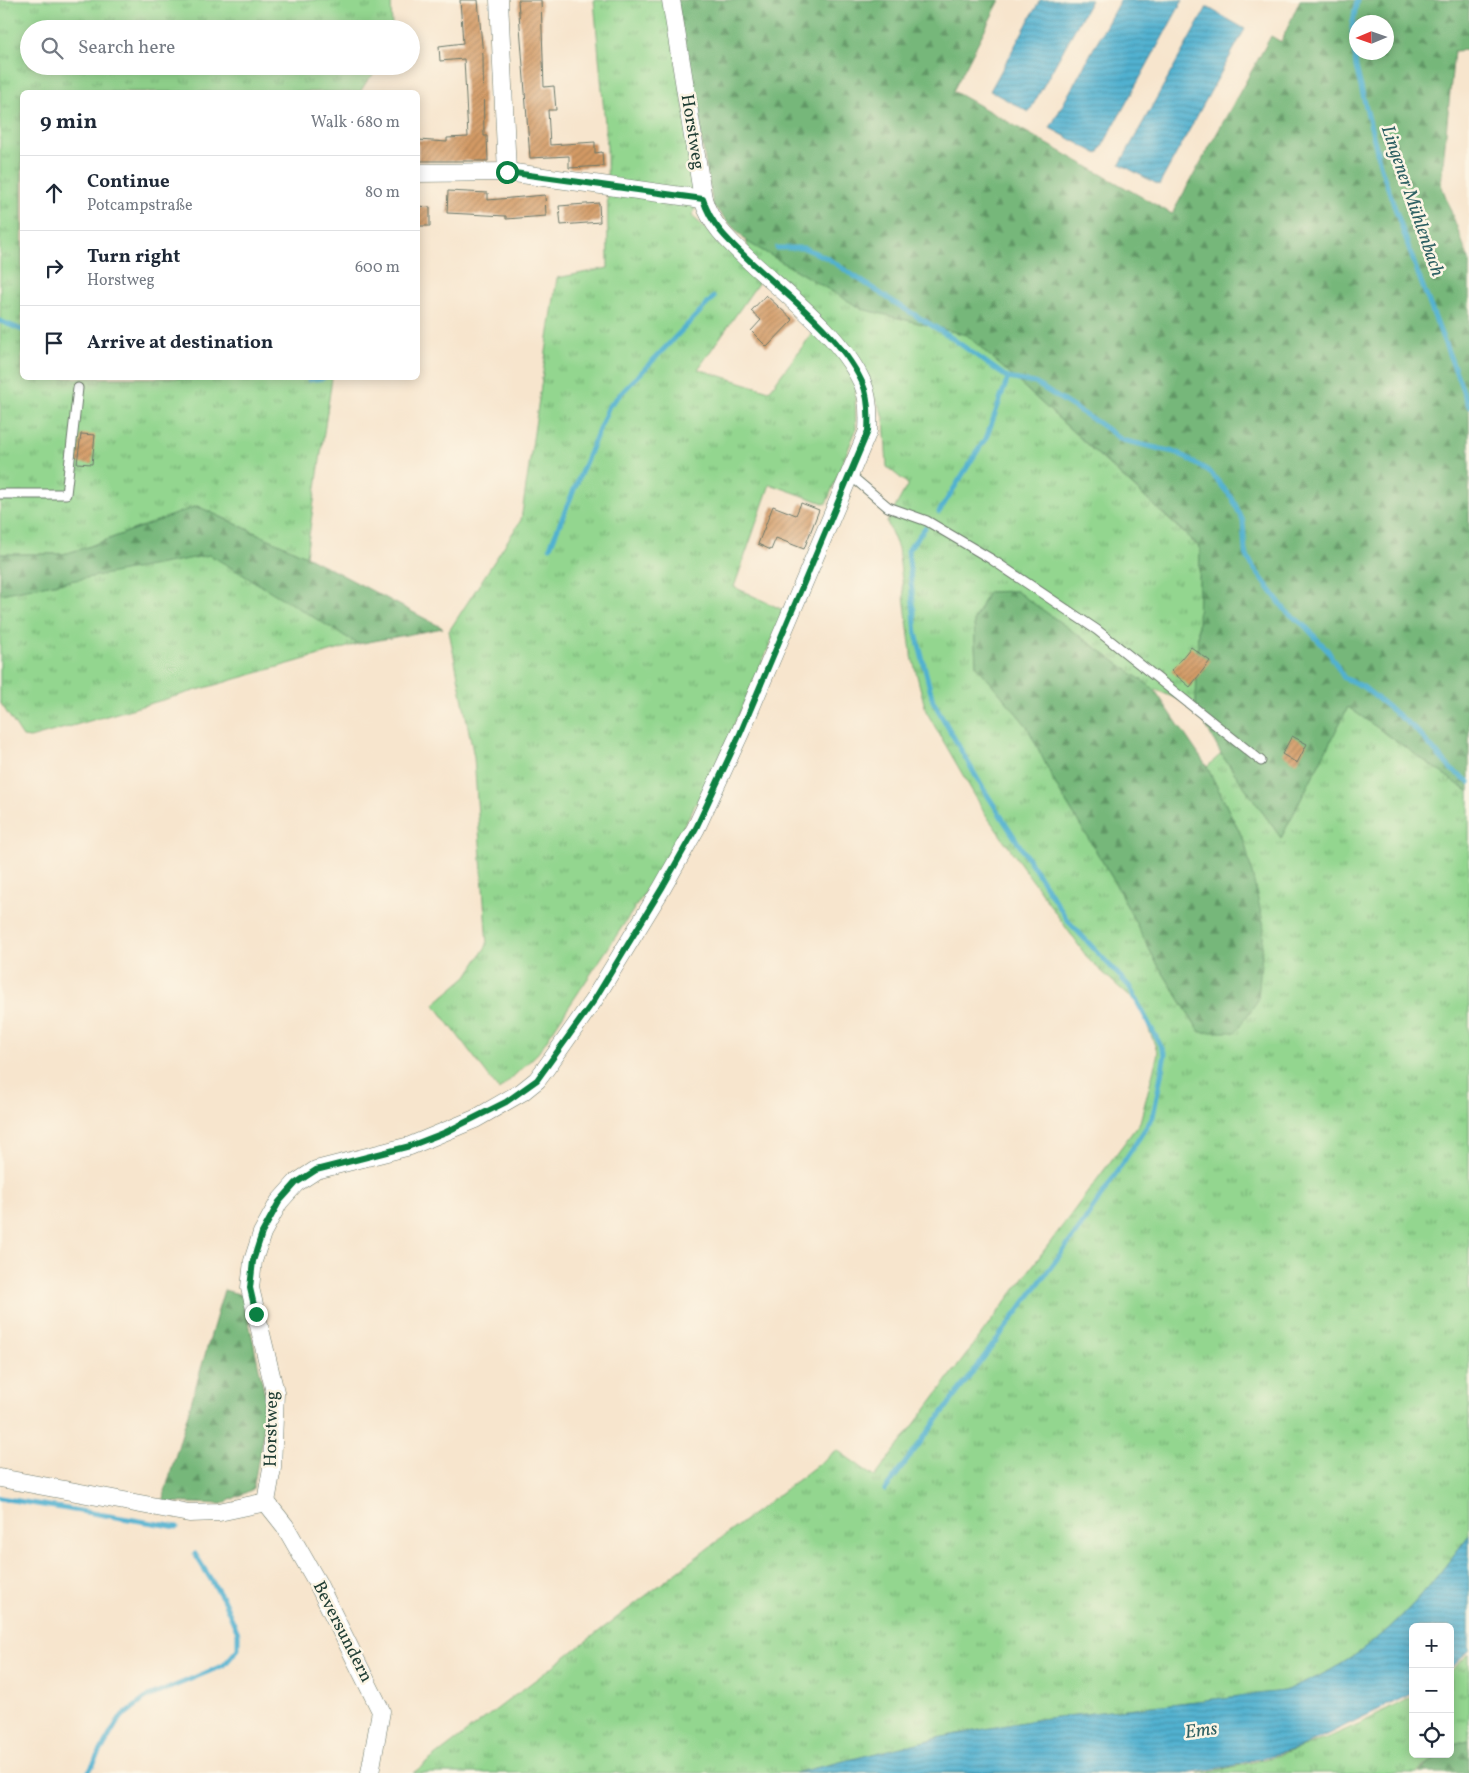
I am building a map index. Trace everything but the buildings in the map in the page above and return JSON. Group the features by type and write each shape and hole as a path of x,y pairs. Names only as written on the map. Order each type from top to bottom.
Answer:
{"street":[{"path":"499,0 507,172"},
{"name":"Horstweg","path":"266,1502 272,1468 275,1392 250,1288 253,1261 262,1233 279,1202 296,1183 316,1170 410,1146 475,1119 522,1092 537,1080 593,1002 696,828 744,724 868,431 869,410 863,383 851,363 821,327 725,238 707,214 671,0"},
{"path":"420,173 507,172 703,199"},
{"path":"0,1478 189,1514 219,1512 266,1502"},
{"name":"Beversundern","path":"266,1502 285,1526 317,1582 381,1711 370,1773"}],"lane":[{"path":"0,494 66,494 78,388"},
{"path":"850,475 888,507 927,522 990,559 1098,630 1261,761"}],"green space":[{"path":"0,0 391,0 392,20 20,20 20,75 373,75 361,90 20,90 20,380 332,380 306,556 197,506 85,548 63,554 0,554"},
{"path":"594,0 666,0 699,198 692,216 759,278 746,241 862,309 967,335 1200,548 1196,707 1154,689 1016,591 988,592 974,620 976,665 1027,726 1057,787 1113,879 1156,962 1200,1032 1245,843 1207,767 1221,754 1281,838 1348,707 1469,792 1469,1535 1429,1586 1389,1628 1367,1647 1315,1678 1284,1691 1040,1719 942,1737 795,1773 413,1773 837,1450 875,1477 1140,1122 1158,1053 1140,1006 1089,960 986,815 926,711 911,652 898,548 887,522 908,484 887,467 884,417 870,388 855,392 856,430 826,504 770,484 734,587 785,611 711,776 658,873 538,1053 499,1090 434,1004 467,976 487,945 474,757 449,631 521,520 557,278 608,268 607,146","holes":["761,279 815,330 769,391 698,369"]},
{"path":"677,0 1000,0 953,91 1172,214 1271,36 1281,42 1300,0 1469,0 1469,50 1454,51 1441,184 1469,260 1469,792 1348,707 1281,838 1221,754 1196,707 1200,547 967,335 862,309 746,241 713,206"},
{"path":"197,506 306,556 443,628 358,644 210,555 0,594 0,554 63,554 85,548"},
{"path":"210,554 358,644 30,738 23,737 0,702 0,594"},
{"path":"1016,591 1154,689 1207,767 1245,843 1264,926 1258,1000 1236,1032 1200,1032 1156,962 1113,879 1057,787 1027,726 976,665 974,620 988,592"},
{"path":"224,1290 243,1295 265,1396 263,1434 253,1489 222,1504 162,1502"},
{"path":"1469,1654 1469,1740 1454,1744 1454,1713 1454,1668"},
{"path":"1409,1698 1409,1758 1435,1758 1417,1773 1199,1773 1255,1762 1283,1754 1362,1723"},
{"path":"1469,1740 1469,1773 1419,1773 1436,1758 1454,1758 1454,1744"}],"water":[{"path":"1040,0 1091,0 1029,112 990,91"},
{"path":"1120,0 1183,0 1098,154 1050,128"},
{"path":"1207,7 1245,29 1159,185 1120,164"},
{"name":"Ems","path":"1469,1535 1469,1651 1454,1665 1454,1623 1409,1623 1409,1695 1299,1748 1228,1767 1184,1773 795,1773 942,1737 1040,1719 1284,1691 1315,1678 1367,1647 1409,1608"}],"waterway":[{"name":"Lingener Mühlenbach","path":"1357,0 1352,27 1356,67 1381,168 1418,274 1469,406"},
{"path":"777,248 804,248 827,258 946,334 1008,378 1035,383 1122,440 1178,453 1210,472 1232,498 1243,521 1245,552 1253,567 1286,611 1305,626 1328,651 1344,678 1362,686 1414,728 1452,770 1469,782"},
{"path":"550,547 609,406 714,297"},
{"path":"0,321 20,329"},
{"path":"939,512 987,436 1008,378"},
{"path":"885,1490 1080,1228 1153,1117 1165,1054 1129,986 1068,921 981,785 933,701 916,633 908,550 925,528"},
{"path":"0,1498 177,1527"},
{"path":"88,1773 119,1719 146,1698 224,1665 238,1649 238,1633 223,1599 195,1554"}],"route":[{"path":"256,1314 250,1288 253,1261 262,1233 279,1202 296,1183 316,1170 337,1163 410,1146 475,1119 506,1102 537,1080 593,1002 696,828 740,734 868,431 869,410 863,383 851,363 821,327 725,238 707,214 703,199 507,172"}]}
